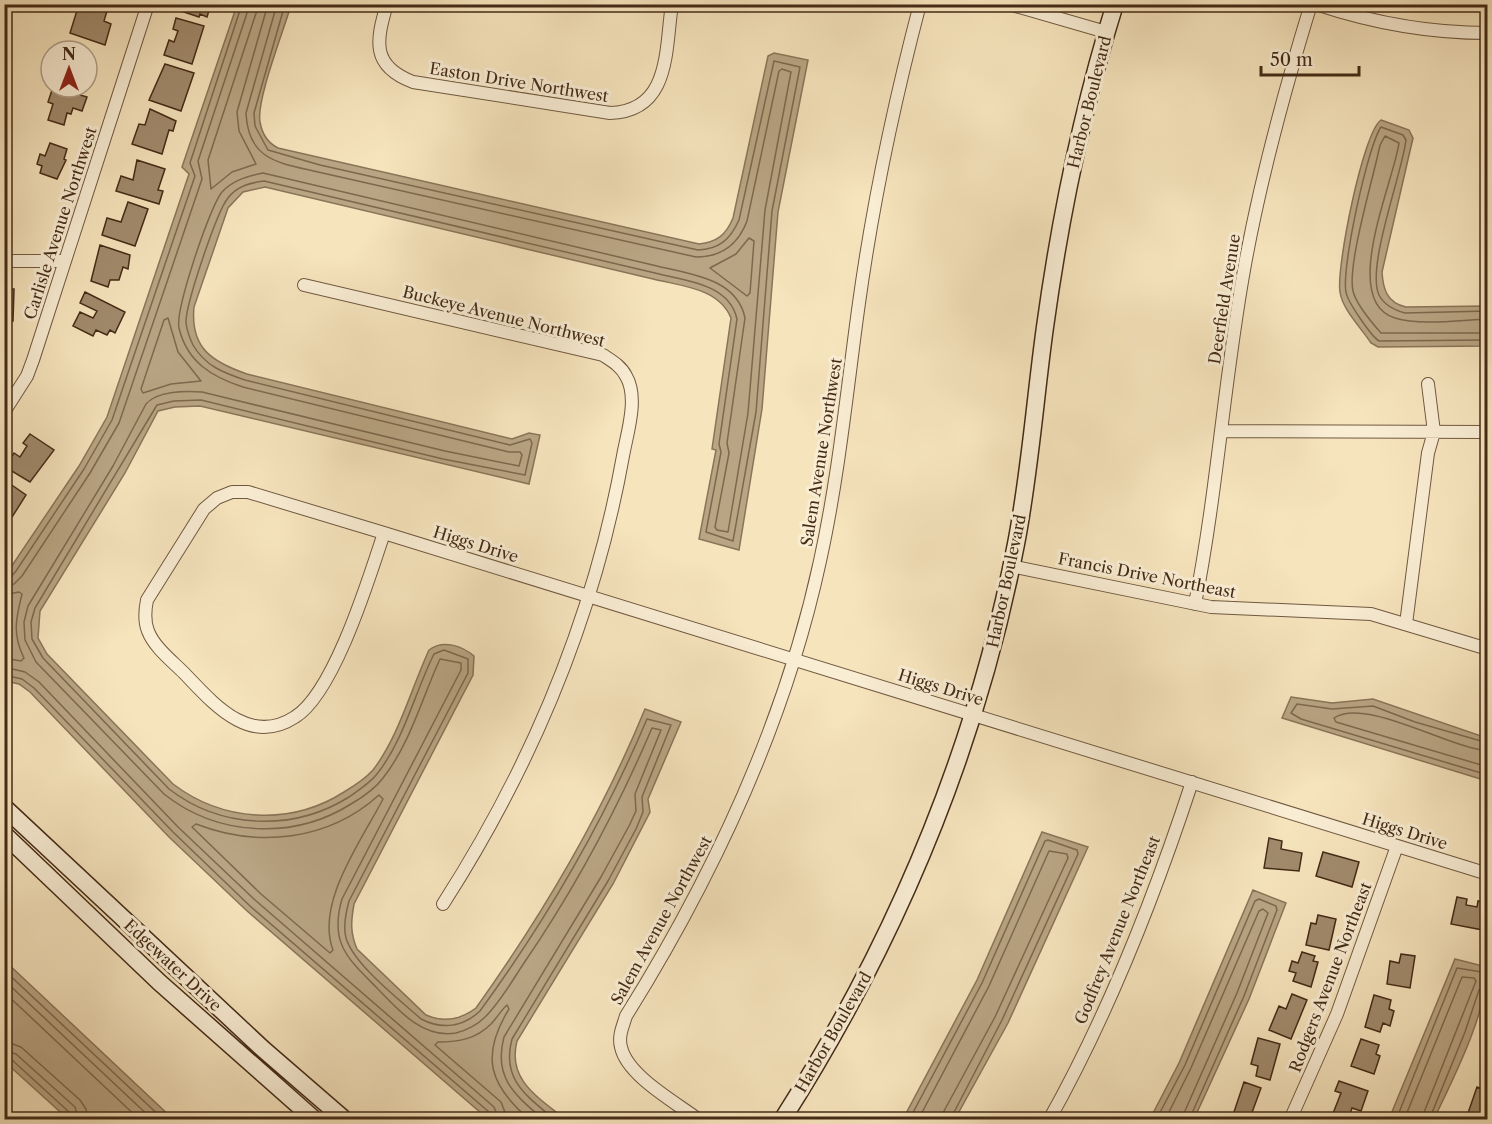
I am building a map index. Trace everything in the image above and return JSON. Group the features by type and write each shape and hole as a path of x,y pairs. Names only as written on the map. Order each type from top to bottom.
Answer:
{"street":[{"name":"Carlisle Avenue Northwest","path":"4,412 27,376 148,4"},
{"name":"Easton Drive Northwest","path":"387,4 378,35 379,51 386,65 398,76 413,82 610,113 626,112 641,106 653,95 660,80 672,4"},
{"name":"Salem Avenue Northwest","path":"699,1119 638,1074 627,1062 621,1047 621,1031 626,1016 690,908 723,842 753,774 794,659 820,564 835,492 872,222 887,141 920,4"},
{"path":"1009,4 1106,32"},
{"name":"Harbor Boulevard","path":"782,1119 843,1019 900,904 932,832 973,715 1011,566 1030,456 1056,253 1080,137 1114,4"},
{"name":"Deerfield Avenue","path":"1195,604 1211,512 1233,339 1257,203 1277,118 1311,4"},
{"path":"1316,4 1387,25 1441,32 1488,33"},
{"path":"4,261 65,261"},
{"name":"Buckeye Avenue Northwest","path":"304,285 603,356 617,364 627,377 632,392 618,486 589,596 565,665 520,771 443,904"},
{"path":"1406,624 1428,453 1434,432 1428,384"},
{"path":"1222,431 1488,432"},
{"name":"Higgs Drive","path":"384,533 348,631 317,695 307,708 294,718 279,725 255,726 232,718 156,645 148,632 144,616 147,600 204,509 217,498 232,492 248,492 384,533 794,659 1488,874"},
{"name":"Francis Drive Northeast","path":"1011,566 1195,604 1243,610 1354,612 1406,624 1488,649"},
{"name":"Godfrey Avenue Northeast","path":"1049,1119 1100,1020 1126,962 1150,903 1192,782"},
{"name":"Edgewater Drive","path":"4,807 263,1049 345,1119"},
{"name":"Edgewater Drive","path":"4,834 159,982 315,1119"},
{"name":"Rodgers Avenue Northeast","path":"1290,1119 1341,1003 1396,846"}],"water":[{"path":"237,5 291,5 266,82 260,112 264,134 271,144 278,148 699,244 720,237 733,218 768,56 774,53 808,60 778,212 762,409 739,550 699,539 716,450 712,449 731,318 718,300 687,287 265,187 243,192 228,208 194,307 196,333 206,351 223,364 247,374 512,439 529,433 540,435 529,484 200,406 175,407 158,411 125,473 40,611 38,638 47,654 173,784 213,806 257,815 302,810 323,803 359,782 373,770 390,742 429,650 446,644 464,649 474,656 473,675 354,904 352,916 352,932 357,949 426,1015 439,1019 458,1018 476,1008 501,973 590,826 645,709 681,722 648,799 650,812 613,884 517,1041 516,1067 521,1077 535,1095 565,1119 488,1119 246,910 169,837 30,692 19,684 5,681 5,576 79,466 107,417 189,174 182,167"},
{"path":"1381,120 1409,130 1413,138 1382,272 1387,294 1394,302 1406,307 1487,306 1487,346 1378,347 1371,343 1344,305 1340,292 1340,278 1346,230 1366,149"},
{"path":"1291,697 1332,703 1373,699 1487,738 1487,781 1282,718"},
{"path":"1042,832 1088,847 1008,1023 955,1119 903,1119 977,980"},
{"path":"1253,890 1286,903 1249,999 1194,1119 1150,1119 1179,1063"},
{"path":"1455,959 1487,967 1482,1004 1468,1044 1434,1119 1389,1119"},
{"path":"5,961 173,1119 68,1119 5,1062"}],"building":[{"path":"79,4 109,4 104,21 111,24 105,45 99,43 99,39 88,39 70,33"},
{"path":"180,4 211,4 207,17 200,14 199,17 178,10"},
{"path":"176,18 204,26 192,64 164,55 169,40 174,42 178,31 173,29"},
{"path":"165,64 194,73 181,111 149,100"},
{"path":"49,99 86,99 82,111 73,108 71,114 67,113 64,125 48,120 53,104 48,102"},
{"path":"150,109 176,121 173,131 169,130 162,154 132,144 139,124 145,125"},
{"path":"50,143 67,149 64,159 66,160 57,179 40,173 42,166 37,164 40,154 45,156"},
{"path":"137,160 165,169 158,190 163,191 159,204 116,191 121,176 133,180"},
{"path":"128,202 148,209 135,246 102,235 107,218 121,222"},
{"path":"100,245 130,255 128,269 123,267 119,280 110,280 108,287 91,281"},
{"path":"4,289 14,289 13,321 4,321"},
{"path":"85,292 125,312 115,333 110,330 107,335 96,330 93,336 73,326 80,312 93,318 97,311 80,303"},
{"path":"30,434 54,450 30,482 5,467 14,453 20,457 27,446 23,443"},
{"path":"6,481 26,495 7,525 4,523"},
{"path":"1269,838 1282,841 1281,849 1302,853 1299,871 1264,868"},
{"path":"1323,852 1359,862 1352,887 1316,876"},
{"path":"1457,897 1467,899 1466,905 1477,907 1478,901 1488,903 1483,930 1451,924"},
{"path":"1318,915 1336,919 1329,950 1306,945 1311,923 1316,924"},
{"path":"1302,952 1315,956 1313,961 1318,962 1311,987 1293,981 1296,973 1289,971 1292,961 1298,963"},
{"path":"1401,954 1415,956 1410,988 1387,984 1390,961 1399,963"},
{"path":"1292,994 1307,1000 1291,1039 1269,1030 1279,1006 1286,1009"},
{"path":"1374,995 1391,1000 1389,1009 1394,1011 1390,1026 1383,1023 1380,1032 1365,1027"},
{"path":"1258,1038 1280,1044 1270,1080 1256,1076 1258,1066 1251,1064"},
{"path":"1361,1039 1379,1045 1376,1054 1380,1056 1374,1074 1351,1066"},
{"path":"1488,1062 1488,1079 1482,1077"},
{"path":"1339,1081 1368,1091 1361,1111 1352,1108 1348,1120 1332,1116 1341,1093 1335,1091"},
{"path":"1244,1082 1261,1088 1250,1118 1234,1112"},
{"path":"1477,1087 1488,1091 1488,1107 1483,1120 1467,1116"}]}
